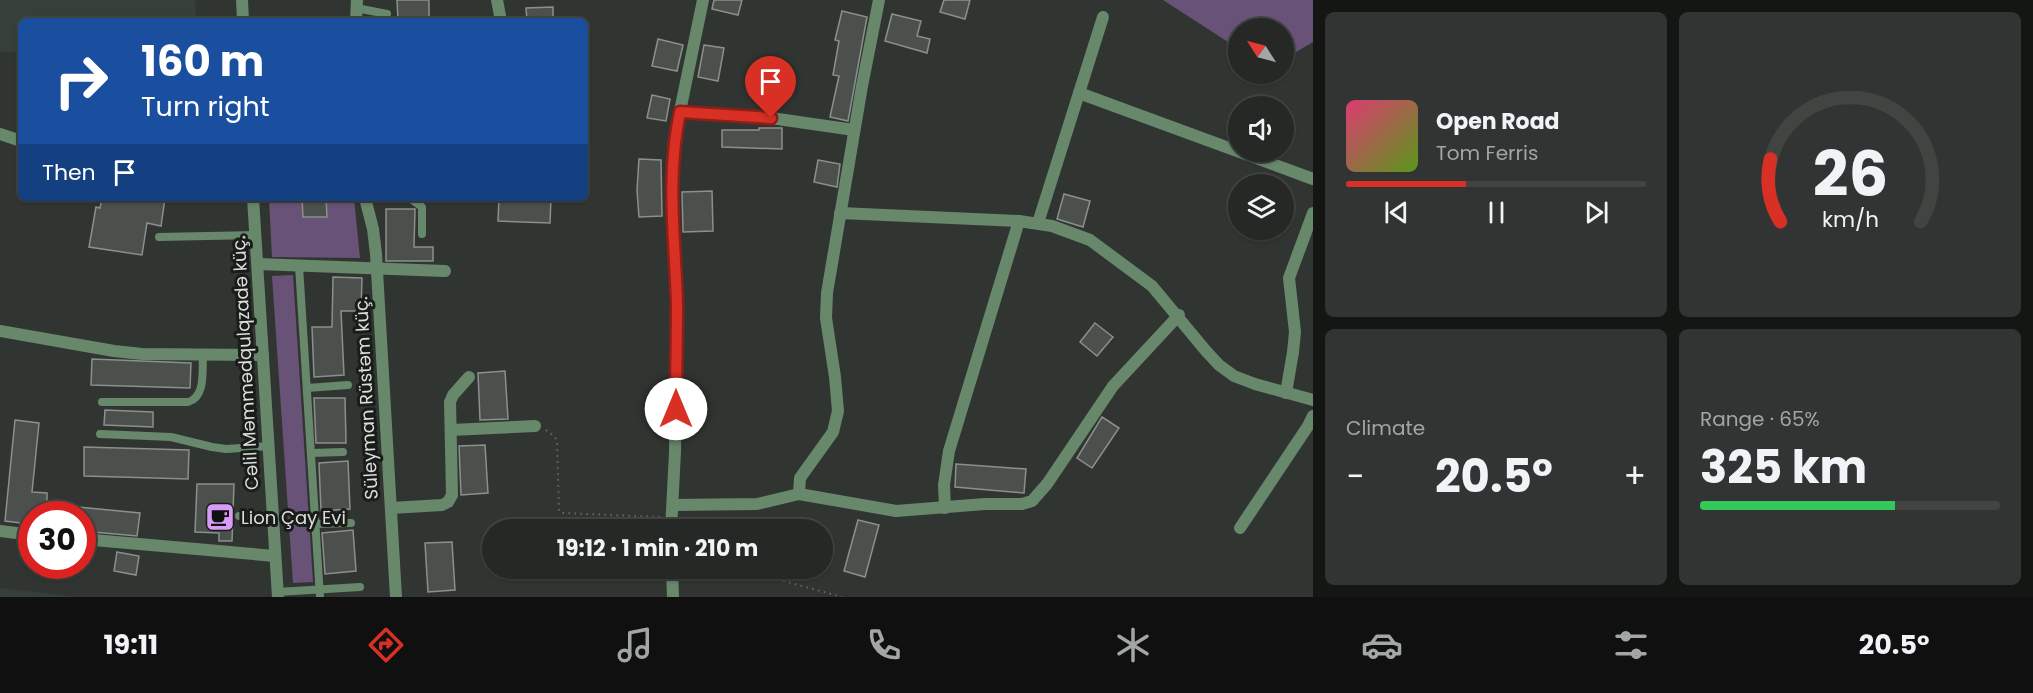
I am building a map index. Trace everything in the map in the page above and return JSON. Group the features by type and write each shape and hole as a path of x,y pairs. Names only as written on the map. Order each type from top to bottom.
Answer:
{"street":[{"path":"242,0 243,18"},
{"path":"497,0 500,18"},
{"path":"703,0 674,140 671,191 677,302 672,517 758,504 799,494 896,511 985,504 1022,504 1032,501 1047,484 1113,386 1179,315"},
{"path":"799,494 800,478 832,432 837,411 835,377 826,318 827,293 854,130 879,0"},
{"path":"1038,224 1103,17"},
{"path":"1079,93 1313,179"},
{"path":"680,112 771,118 854,130"},
{"path":"0,135 18,140"},
{"name":"Cəlil Məmmədqulqzadə küç.","path":"253,201 277,594"},
{"name":"Süleyman Rüstəm küç.","path":"366,201 373,229 377,268 396,597"},
{"path":"840,213 1019,221 1038,224 1090,240 1152,286 1179,315 1206,351 1234,376 1313,400"},
{"path":"1286,393 1295,332 1289,278 1313,213"},
{"path":"945,508 944,485 949,451 1019,221"},
{"path":"258,264 445,271"},
{"path":"0,331 114,351 263,356"},
{"path":"391,508 442,505 448,502 452,495 450,402 453,395 469,377"},
{"path":"1240,528 1313,416"},
{"path":"451,430 535,426"},
{"path":"0,531 18,533"},
{"path":"96,540 275,556"},
{"path":"672,579 673,597"}],"lane":[{"path":"357,10 387,14"},
{"path":"414,201 422,207 422,234"},
{"path":"159,237 256,235"},
{"path":"299,266 319,593"},
{"path":"102,402 188,402 196,400 200,394 203,355"},
{"path":"307,388 348,386"},
{"path":"100,434 171,437 226,449 268,446"},
{"path":"311,453 343,452"},
{"path":"239,516 273,517"},
{"path":"315,524 351,523"},
{"path":"277,594 319,593 360,587"}],"path":[{"path":"535,426 546,430 557,441 559,510 561,513 672,517"},
{"path":"777,579 842,597"}],"shaded area":[{"path":"0,0 195,0 196,18 18,18 18,52 0,52"},
{"path":"1163,0 1313,0 1313,42 1294,53 1294,18 1228,18 1228,42"},
{"path":"269,201 354,201 360,258 272,257"},
{"path":"293,275 313,582 293,583 272,276"},
{"path":"0,588 76,597 0,597"}],"building":[{"path":"397,0 429,0 429,18 398,18"},
{"path":"714,0 742,0 738,15 712,9"},
{"path":"944,0 970,0 965,19 940,12"},
{"path":"553,7 553,18 527,18 526,8"},
{"path":"842,11 867,17 848,121 830,117 839,76 833,75 839,41 835,40"},
{"path":"892,14 921,21 917,36 930,39 927,53 885,41"},
{"path":"658,39 683,45 677,71 652,66"},
{"path":"704,45 724,48 718,81 698,77"},
{"path":"652,95 670,99 666,121 647,118"},
{"path":"759,128 782,128 782,149 722,147 722,130 759,130"},
{"path":"639,159 661,160 662,216 639,217 637,190"},
{"path":"818,160 840,164 837,187 814,182"},
{"path":"712,191 713,231 683,232 682,192"},
{"path":"1064,194 1090,201 1083,227 1057,219"},
{"path":"101,201 165,201 161,226 147,223 142,255 89,247 96,207 100,208"},
{"path":"302,201 326,201 327,217 303,217"},
{"path":"499,201 551,201 550,223 498,221"},
{"path":"386,209 415,209 414,247 433,247 433,261 386,261"},
{"path":"333,277 362,278 361,311 341,311 344,375 314,377 312,327 332,327"},
{"path":"1095,323 1113,337 1097,356 1080,342"},
{"path":"92,359 191,363 190,388 91,385"},
{"path":"505,371 508,419 480,420 478,373"},
{"path":"314,398 345,398 346,443 316,443"},
{"path":"105,410 153,412 153,427 104,425"},
{"path":"1102,417 1119,428 1092,468 1077,458"},
{"path":"15,420 39,423 32,492 47,493 47,501 18,501 18,523 5,521"},
{"path":"485,445 488,493 461,495 459,446"},
{"path":"84,447 189,450 188,479 84,476"},
{"path":"348,461 350,509 321,511 319,463"},
{"path":"956,464 1026,469 1024,493 955,487"},
{"path":"197,484 234,484 232,541 219,541 219,533 195,532"},
{"path":"96,509 140,513 137,536 96,532"},
{"path":"858,520 879,525 865,577 844,571"},
{"path":"353,530 356,571 325,574 322,533"},
{"path":"452,542 455,590 428,592 425,543"},
{"path":"117,552 139,556 136,575 114,571"}],"place":[{"name":"Lion Çay Evi","path":"220,517"}],"route":[{"path":"676,409 677,302 671,191 674,140 680,112 771,118"}]}
